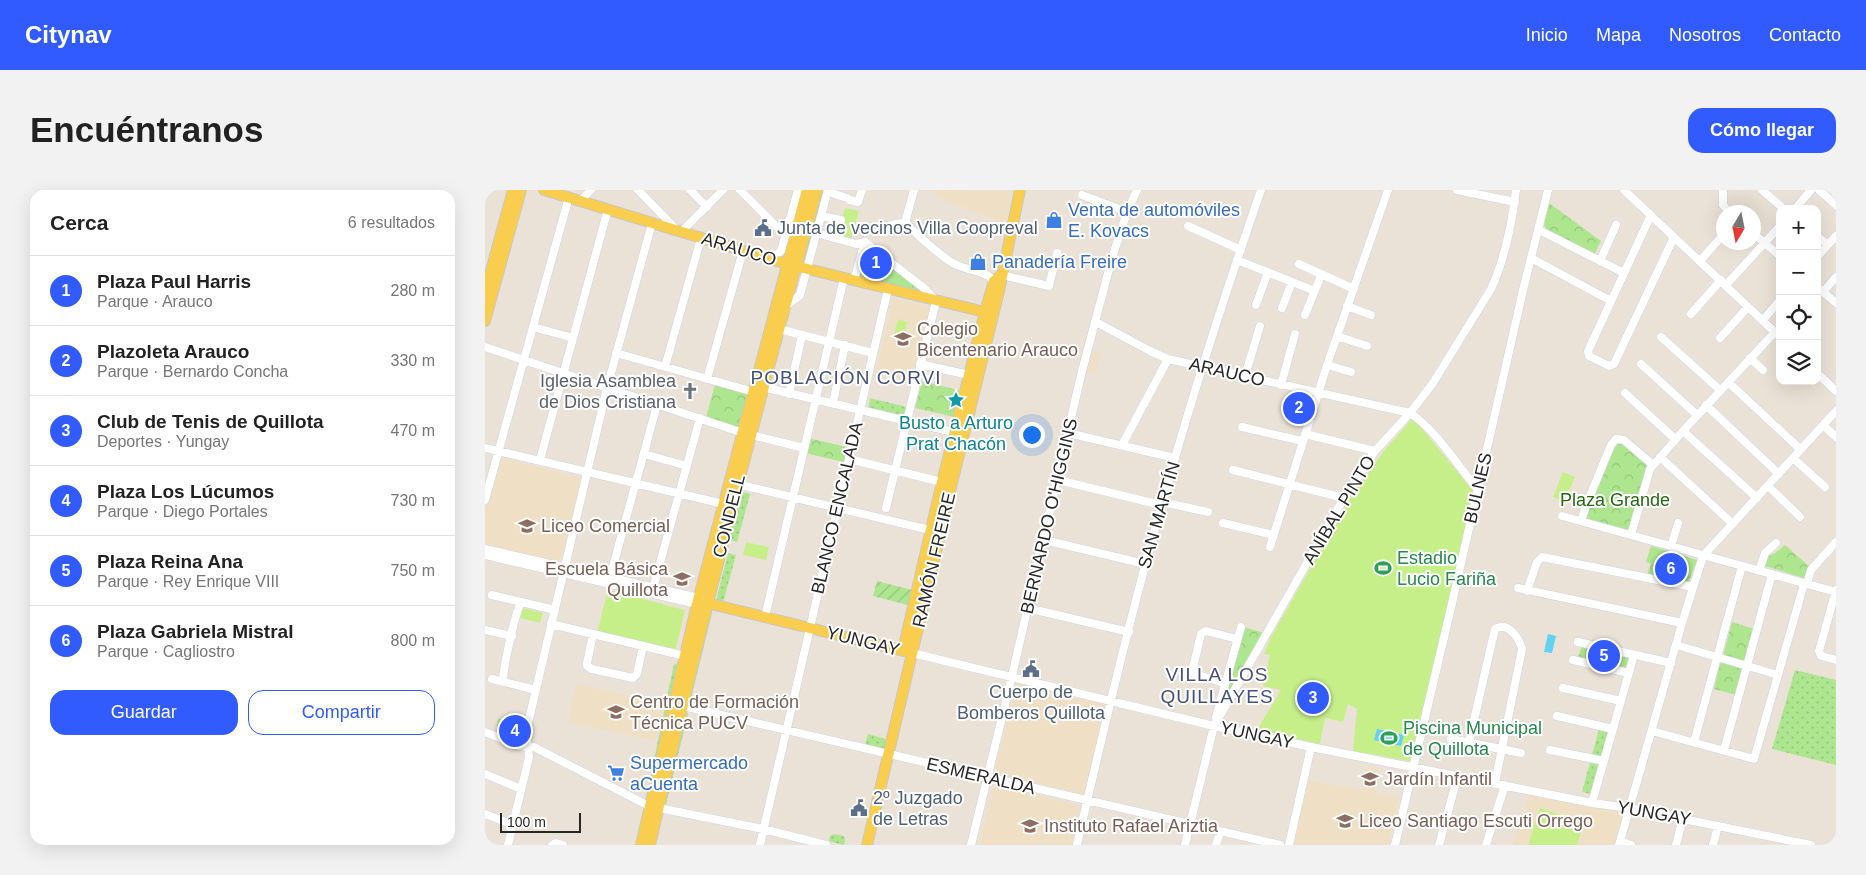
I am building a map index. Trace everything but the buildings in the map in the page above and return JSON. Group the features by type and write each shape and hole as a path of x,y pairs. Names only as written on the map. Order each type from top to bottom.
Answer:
{"main road":[{"path":"485,293 513,190"},
{"path":"485,321 521,190"},
{"name":"ARAUCO","path":"544,190 791,265 989,313"},
{"name":"CONDELL","path":"759,389 786,306 799,220 807,190"},
{"name":"CONDELL","path":"641,845 683,706 701,602 724,504 747,434 791,265 817,190"},
{"name":"RAMÓN FREIRE","path":"936,532 942,482 960,434 1021,190"},
{"path":"797,191 799,220"},
{"name":"RAMÓN FREIRE","path":"867,845 888,754 907,652 936,532 953,479 969,375 989,313 999,291 998,278"},
{"name":"CONDELL","path":"650,845 654,806 685,656 737,484 747,434"},
{"name":"YUNGAY","path":"701,602 907,652"}],"street":[{"path":"638,190 679,231 723,190"},
{"path":"690,190 707,206"},
{"path":"740,190 785,235"},
{"path":"786,306 800,295 828,191 858,202 862,190"},
{"path":"908,226 914,190"},
{"name":"BERNARDO O'HIGGINS","path":"971,845 1096,322 1127,212 1137,190"},
{"name":"SAN MARTÍN","path":"1077,845 1145,564 1203,367 1261,190"},
{"path":"1270,547 1327,365 1388,190"},
{"path":"1457,190 1515,202"},
{"name":"ANÍBAL PINTO","path":"1185,845 1214,726 1344,498 1375,451 1410,413 1433,383 1491,289 1499,273 1516,190"},
{"name":"BULNES","path":"1395,845 1548,190"},
{"path":"1624,190 1776,334"},
{"path":"1723,190 1723,205"},
{"path":"1762,190 1779,205"},
{"path":"1798,205 1811,190"},
{"path":"1819,190 1836,204"},
{"path":"580,201 589,191"},
{"path":"770,259 781,251 797,191"},
{"path":"1082,195 1127,212"},
{"path":"485,500 569,198"},
{"path":"540,460 608,209"},
{"path":"1651,215 1588,353 1592,358 1612,366 1615,362 1674,236"},
{"path":"821,216 841,220"},
{"path":"508,845 529,757 526,734 551,624 607,388 651,223"},
{"path":"1600,261 1616,225"},
{"path":"887,226 908,226 952,263 998,278 1049,286 1057,254"},
{"path":"1188,226 1241,250"},
{"path":"1539,230 1624,273"},
{"path":"1691,314 1776,231"},
{"path":"817,233 856,244 865,242"},
{"path":"665,367 701,238"},
{"path":"1821,238 1833,242 1821,253"},
{"path":"1761,240 1776,253"},
{"path":"765,617 828,341 849,279 865,242"},
{"name":"ARAUCO","path":"865,242 925,289 936,300"},
{"path":"1700,261 1716,243"},
{"path":"707,378 743,250"},
{"path":"1531,258 1611,301"},
{"path":"1237,260 1315,291"},
{"path":"1299,264 1354,289"},
{"path":"1256,305 1268,272"},
{"path":"1305,315 1320,278 1323,276"},
{"path":"1821,289 1836,277"},
{"path":"1281,308 1291,282"},
{"name":"BLANCO ENCALADA","path":"759,845 888,289"},
{"path":"1821,291 1836,302"},
{"path":"885,508 936,300"},
{"path":"1763,320 1776,305"},
{"path":"1347,306 1371,316"},
{"path":"1720,338 1748,307"},
{"name":"ARAUCO","path":"1096,322 1168,359 1410,413 1421,421 1436,437 1478,490"},
{"path":"1245,376 1260,326"},
{"path":"533,327 573,338"},
{"path":"779,329 873,353"},
{"path":"1281,385 1295,334"},
{"path":"789,394 802,335"},
{"path":"1337,336 1367,346"},
{"path":"1631,535 1648,473 1653,465 1727,382 1750,358 1776,336"},
{"path":"1661,337 1720,390"},
{"path":"833,403 845,346"},
{"path":"485,347 747,434 803,448"},
{"path":"616,353 707,378 833,403 960,434"},
{"path":"1750,358 1763,370"},
{"path":"1122,445 1168,359"},
{"path":"920,364 969,375"},
{"path":"1641,364 1697,415"},
{"path":"1327,365 1351,372"},
{"path":"1821,377 1836,391"},
{"path":"1727,382 1800,450"},
{"path":"1625,393 1675,439"},
{"path":"609,580 657,405"},
{"path":"1706,405 1779,474"},
{"path":"1631,845 1620,843 1682,623 1703,556 1836,410"},
{"path":"652,591 700,418"},
{"path":"1823,425 1836,437"},
{"path":"1242,427 1375,451"},
{"path":"1683,431 1757,498"},
{"path":"1068,433 1175,458"},
{"path":"1581,521 1611,446 1616,439 1624,440 1653,465"},
{"path":"485,448 724,504"},
{"path":"644,454 687,466"},
{"path":"1660,457 1733,524"},
{"path":"1793,458 1825,487"},
{"path":"849,459 942,482"},
{"path":"1233,470 1344,498"},
{"path":"1058,480 1162,504 1208,512"},
{"path":"737,484 936,532"},
{"path":"1767,486 1800,517"},
{"path":"1561,516 1836,592 1819,654 1836,660"},
{"path":"1671,547 1678,522"},
{"path":"1223,523 1274,535"},
{"path":"1044,540 1145,564"},
{"path":"1652,731 1754,759 1811,570 1836,542"},
{"path":"1759,571 1765,553 1776,544"},
{"name":"YUNGAY","path":"485,548 564,570"},
{"name":"YUNGAY","path":"485,555 564,570 701,602"},
{"path":"1527,591 1537,562 1542,557 1693,587"},
{"path":"1694,742 1742,566"},
{"path":"1723,750 1772,574"},
{"path":"1518,588 1682,623"},
{"path":"492,595 555,610"},
{"path":"503,681 518,607 521,603"},
{"path":"1027,608 1129,632"},
{"path":"551,624 685,656"},
{"path":"1469,742 1494,633 1499,626 1509,629 1520,641 1522,649 1495,782"},
{"path":"1214,726 1241,627"},
{"path":"485,630 512,636"},
{"path":"1225,683 1192,672 1202,632 1237,639"},
{"path":"593,634 587,663 587,666 592,669 633,678 637,674 643,646"},
{"path":"1577,642 1671,663"},
{"path":"1676,645 1778,675"},
{"name":"YUNGAY","path":"907,652 1214,726 1311,747 1495,782 1592,803 1683,818 1809,845"},
{"path":"1592,803 1634,655"},
{"path":"1573,660 1629,673"},
{"path":"492,679 536,690"},
{"path":"1563,688 1621,701"},
{"name":"ESMERALDA","path":"683,706 1260,843 1280,845"},
{"path":"1557,716 1613,729"},
{"path":"485,732 520,746 536,748 654,806 763,829 826,845"},
{"path":"1451,739 1521,753"},
{"path":"1289,845 1311,747"},
{"path":"1550,750 1604,761"},
{"path":"485,774 521,789"},
{"path":"1439,845 1458,775"},
{"path":"1486,845 1505,785"},
{"path":"485,814 513,825"},
{"path":"1677,845 1683,818"},
{"path":"1713,845 1718,826"},
{"path":"1216,845 1219,832"},
{"path":"552,845 555,843 563,845"}],"shaded area":[{"path":"937,190 1012,191 1006,224 935,196"},
{"name":"Colegio Bicentenario Arauco","path":"893,298 930,307 912,380 876,371"},
{"path":"1091,351 1101,353 1095,374 1085,371"},
{"name":"Liceo Comercial","path":"499,457 581,478 561,562 485,544 485,508"},
{"path":"1017,681 1109,704 1086,796 994,774"},
{"name":"Centro de Formación Técnica PUCV","path":"576,684 664,703 655,741 568,722"},
{"name":"Liceo Santiago Escuti Orrego","path":"1366,766 1379,768 1375,793 1399,798 1388,845 1292,845 1306,780 1362,790"},
{"name":"Instituto Rafael Ariztia","path":"995,785 1078,805 1080,808 1072,845 979,845"},
{"path":"1529,794 1625,812 1617,845 1513,845"}],"green space":[{"path":"819,190 826,190 807,262 800,260"},
{"path":"1549,203 1601,241 1594,255 1546,229 1544,225"},
{"path":"845,208 859,211 851,239 837,235"},
{"path":"868,248 926,294 861,278 859,275 865,250"},
{"path":"898,319 907,322 903,341 893,338"},
{"path":"922,381 962,391 955,417 915,408"},
{"path":"715,384 749,393 739,428 706,418"},
{"path":"1292,397 1310,401 1305,418 1288,414"},
{"path":"870,398 907,407 904,417 868,409"},
{"name":"Estadio Lucio Fariña","path":"1410,421 1415,421 1419,425 1475,493 1410,761 1353,751 1357,709 1348,704 1343,722 1325,718 1320,744 1257,730 1281,690 1263,686 1270,655 1264,654 1271,637 1350,499 1383,452"},
{"path":"808,438 851,448 848,463 805,453"},
{"name":"Plaza Grande","path":"1623,441 1650,467 1629,531 1586,520 1594,493 1617,443"},
{"path":"1563,472 1575,477 1565,501 1553,497"},
{"path":"743,492 750,494 737,542 730,540"},
{"path":"746,542 769,547 766,560 743,555"},
{"path":"1785,545 1810,567 1804,578 1765,566 1769,556"},
{"path":"1651,546 1697,560 1688,584 1647,575 1651,564 1646,562"},
{"path":"728,553 736,555 723,603 716,601"},
{"path":"877,581 912,590 908,605 873,596"},
{"path":"608,590 685,610 675,652 597,633"},
{"path":"523,608 543,613 540,623 520,618"},
{"path":"707,612 712,613 690,703 686,702"},
{"path":"1732,622 1754,629 1745,662 1723,656"},
{"path":"1244,627 1264,633 1223,704"},
{"path":"1582,645 1630,655 1626,669 1578,657"},
{"path":"1721,661 1743,668 1736,695 1714,689"},
{"path":"674,664 680,665 649,797 647,795 648,788"},
{"path":"1795,670 1836,680 1836,765 1772,749"},
{"path":"684,713 688,714 666,805 663,805"},
{"path":"498,718 503,720 526,720 523,738 520,739 497,725"},
{"path":"1599,729 1609,731 1591,794 1582,792"},
{"path":"868,734 889,740 887,750 865,745"},
{"path":"1540,808 1584,823 1577,845 1528,845"},
{"path":"834,834 844,836 844,845 829,841 830,836"}],"water":[{"path":"1548,634 1556,636 1552,653 1544,652"},
{"name":"Piscina Municipal de Quillota","path":"1377,729 1404,735 1401,746 1374,740"}],"place":[{"name":"Venta de automóviles E. Kovacs","path":"1054,220"},
{"name":"Junta de vecinos Villa Coopreval","path":"763,228"},
{"name":"Panadería Freire","path":"978,262"},
{"name":"Plaza Paul Harris","path":"876,263"},
{"name":"Colegio Bicentenario Arauco","path":"903,339"},
{"name":"Iglesia Asamblea de Dios Cristiana","path":"690,391"},
{"name":"Busto a Arturo Prat Chacón","path":"956,400"},
{"name":"Plazoleta Arauco","path":"1299,408"},
{"name":"Liceo Comercial","path":"527,526"},
{"name":"Estadio Lucio Fariña","path":"1383,568"},
{"name":"Plaza Gabriela Mistral","path":"1671,569"},
{"name":"Escuela Básica Quillota","path":"682,579"},
{"name":"Plaza Reina Ana","path":"1604,656"},
{"name":"Cuerpo de Bomberos Quillota","path":"1031,669"},
{"name":"Club de Tenis de Quillota","path":"1313,698"},
{"name":"Centro de Formación Técnica PUCV","path":"616,712"},
{"name":"Plaza Los Lúcumos","path":"515,731"},
{"name":"Piscina Municipal de Quillota","path":"1389,738"},
{"name":"Supermercado aCuenta","path":"616,773"},
{"name":"Jardín Infantil","path":"1370,779"},
{"name":"2º Juzgado de Letras","path":"859,808"},
{"name":"Liceo Santiago Escuti Orrego","path":"1345,821"},
{"name":"Instituto Rafael Ariztia","path":"1030,826"}],"district":[{"name":"POBLACIÓN CORVI","path":"846,377"},
{"name":"VILLA LOS QUILLAYES","path":"1217,685"}]}
